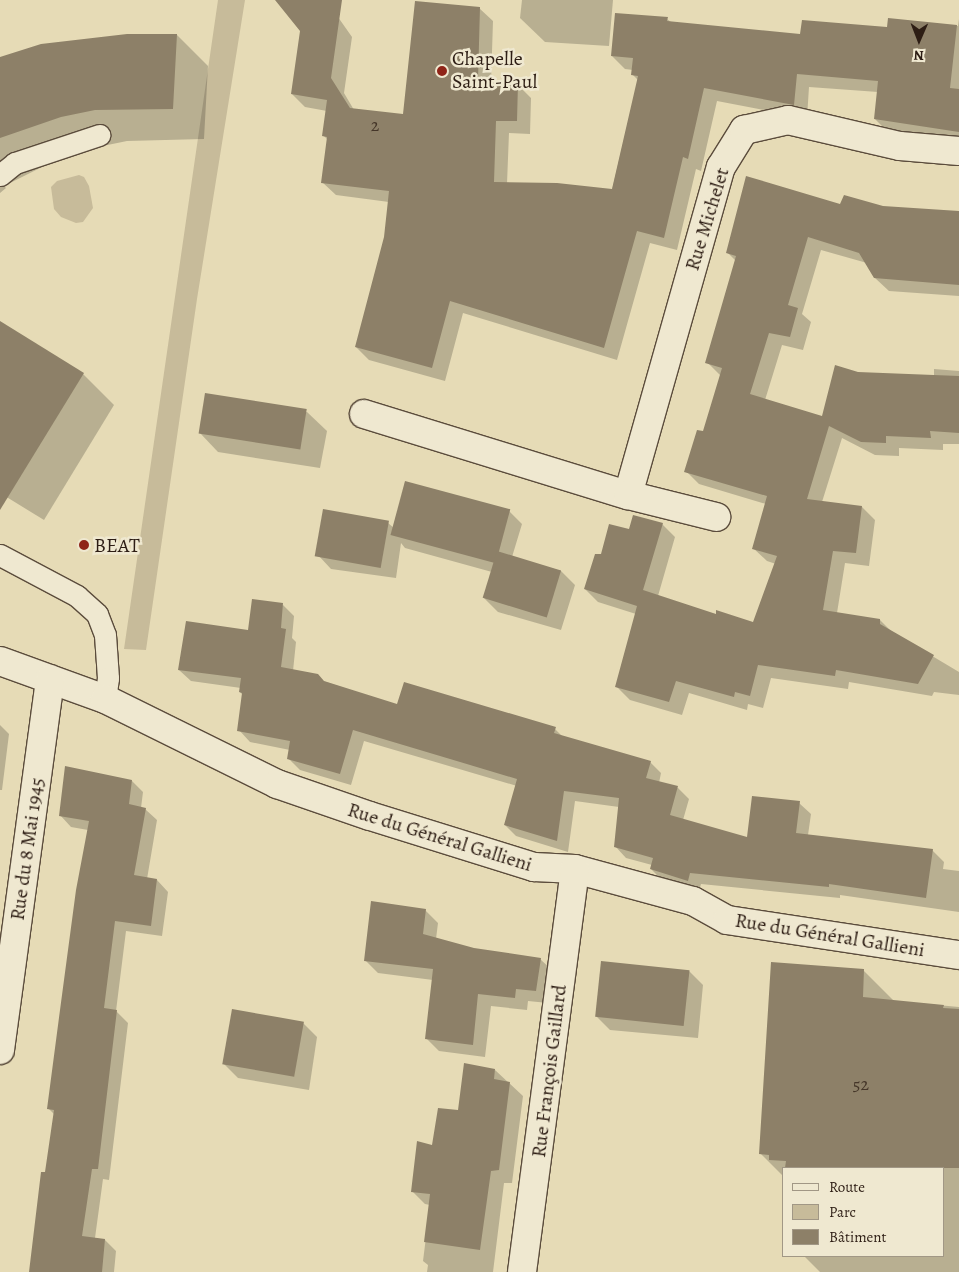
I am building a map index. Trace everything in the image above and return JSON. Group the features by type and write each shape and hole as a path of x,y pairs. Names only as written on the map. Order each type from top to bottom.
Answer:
{"street":[{"name":"Rue Michelet","path":"628,495 721,167 744,130 788,120 900,146 959,151"},
{"path":"364,414 628,495 716,518"},
{"name":"Rue du Général Gallieni","path":"0,661 105,699 283,786 370,816 534,867 576,869 693,901 727,920 959,955"},
{"name":"Rue du 8 Mai 1945","path":"0,1050 50,679"},
{"name":"Rue François Gaillard","path":"522,1272 576,869"}],"lane":[{"path":"0,175 15,163 99,135"},
{"path":"0,555 77,596 97,614 105,635 108,678 105,699"}],"green space":[{"path":"218,0 245,0 197,299 146,650 124,649"},
{"path":"79,175 84,177 89,186 93,208 83,222 76,223 61,217 54,209 51,187 57,181"}],"building":[{"path":"275,0 342,0 331,78 350,108 403,114 415,1 480,7 478,80 518,83 517,121 496,121 494,182 557,183 612,189 638,76 631,75 633,58 611,56 615,13 668,17 667,21 800,34 802,20 887,27 888,18 957,25 950,88 959,89 959,132 874,119 878,81 797,74 794,105 704,88 688,159 683,157 664,238 637,231 604,348 450,301 432,368 355,347 384,237 389,191 321,183 327,137 322,136 327,100 291,94 300,31"},
{"path":"127,34 177,34 173,109 95,110 61,117 0,138 0,57 41,44"},
{"path":"746,176 840,204 844,195 883,206 959,211 959,285 874,278 859,253 808,237 788,305 798,308 790,337 769,333 750,394 822,416 835,365 858,372 959,376 959,433 930,431 931,438 886,436 886,443 861,442 829,426 807,499 862,506 856,553 833,551 823,610 880,619 880,624 934,655 918,684 836,670 835,676 758,665 750,696 735,692 734,697 676,681 669,702 615,687 637,606 584,589 595,554 601,554 609,524 629,529 633,515 663,523 643,590 716,614 716,610 753,622 777,556 752,549 767,496 684,472 697,430 703,431 722,368 705,363 736,256 726,253"},
{"path":"0,321 84,373 0,510"},
{"path":"205,393 307,409 300,450 199,433"},
{"path":"405,481 510,509 496,563 391,535"},
{"path":"323,509 389,521 381,568 315,556"},
{"path":"497,551 561,571 547,617 483,598"},
{"path":"252,599 283,603 281,628 286,629 281,667 318,674 324,681 397,704 404,682 556,727 554,733 651,761 646,778 678,786 670,815 747,837 752,796 800,801 796,833 933,849 926,898 829,884 829,887 690,873 688,881 650,869 653,858 614,847 619,798 564,791 557,841 504,825 517,779 353,730 340,774 287,759 290,741 237,731 242,693 239,692 241,678 178,670 186,621 248,630"},
{"path":"65,766 132,780 129,804 146,808 134,875 157,879 151,926 115,921 104,1008 117,1010 98,1169 92,1169 82,1236 105,1239 102,1272 29,1272 41,1172 45,1172 54,1110 47,1109 60,1010 76,890 89,821 59,816"},
{"path":"371,901 426,909 423,934 474,948 541,958 536,991 516,989 515,998 478,994 473,1045 425,1039 433,969 364,961"},
{"path":"601,961 690,970 684,1026 595,1017"},
{"path":"771,962 864,969 863,997 944,1005 943,1008 959,1009 959,1168 785,1167 786,1161 769,1160 769,1155 759,1154"},
{"path":"232,1009 304,1022 294,1077 222,1064"},
{"path":"464,1063 495,1069 494,1079 510,1082 499,1170 491,1171 480,1250 424,1242 430,1194 411,1192 417,1141 432,1145 438,1108 458,1110"}],"place":[{"name":"Chapelle Saint-Paul","path":"442,71"},
{"name":"BEAT","path":"84,545"}]}
